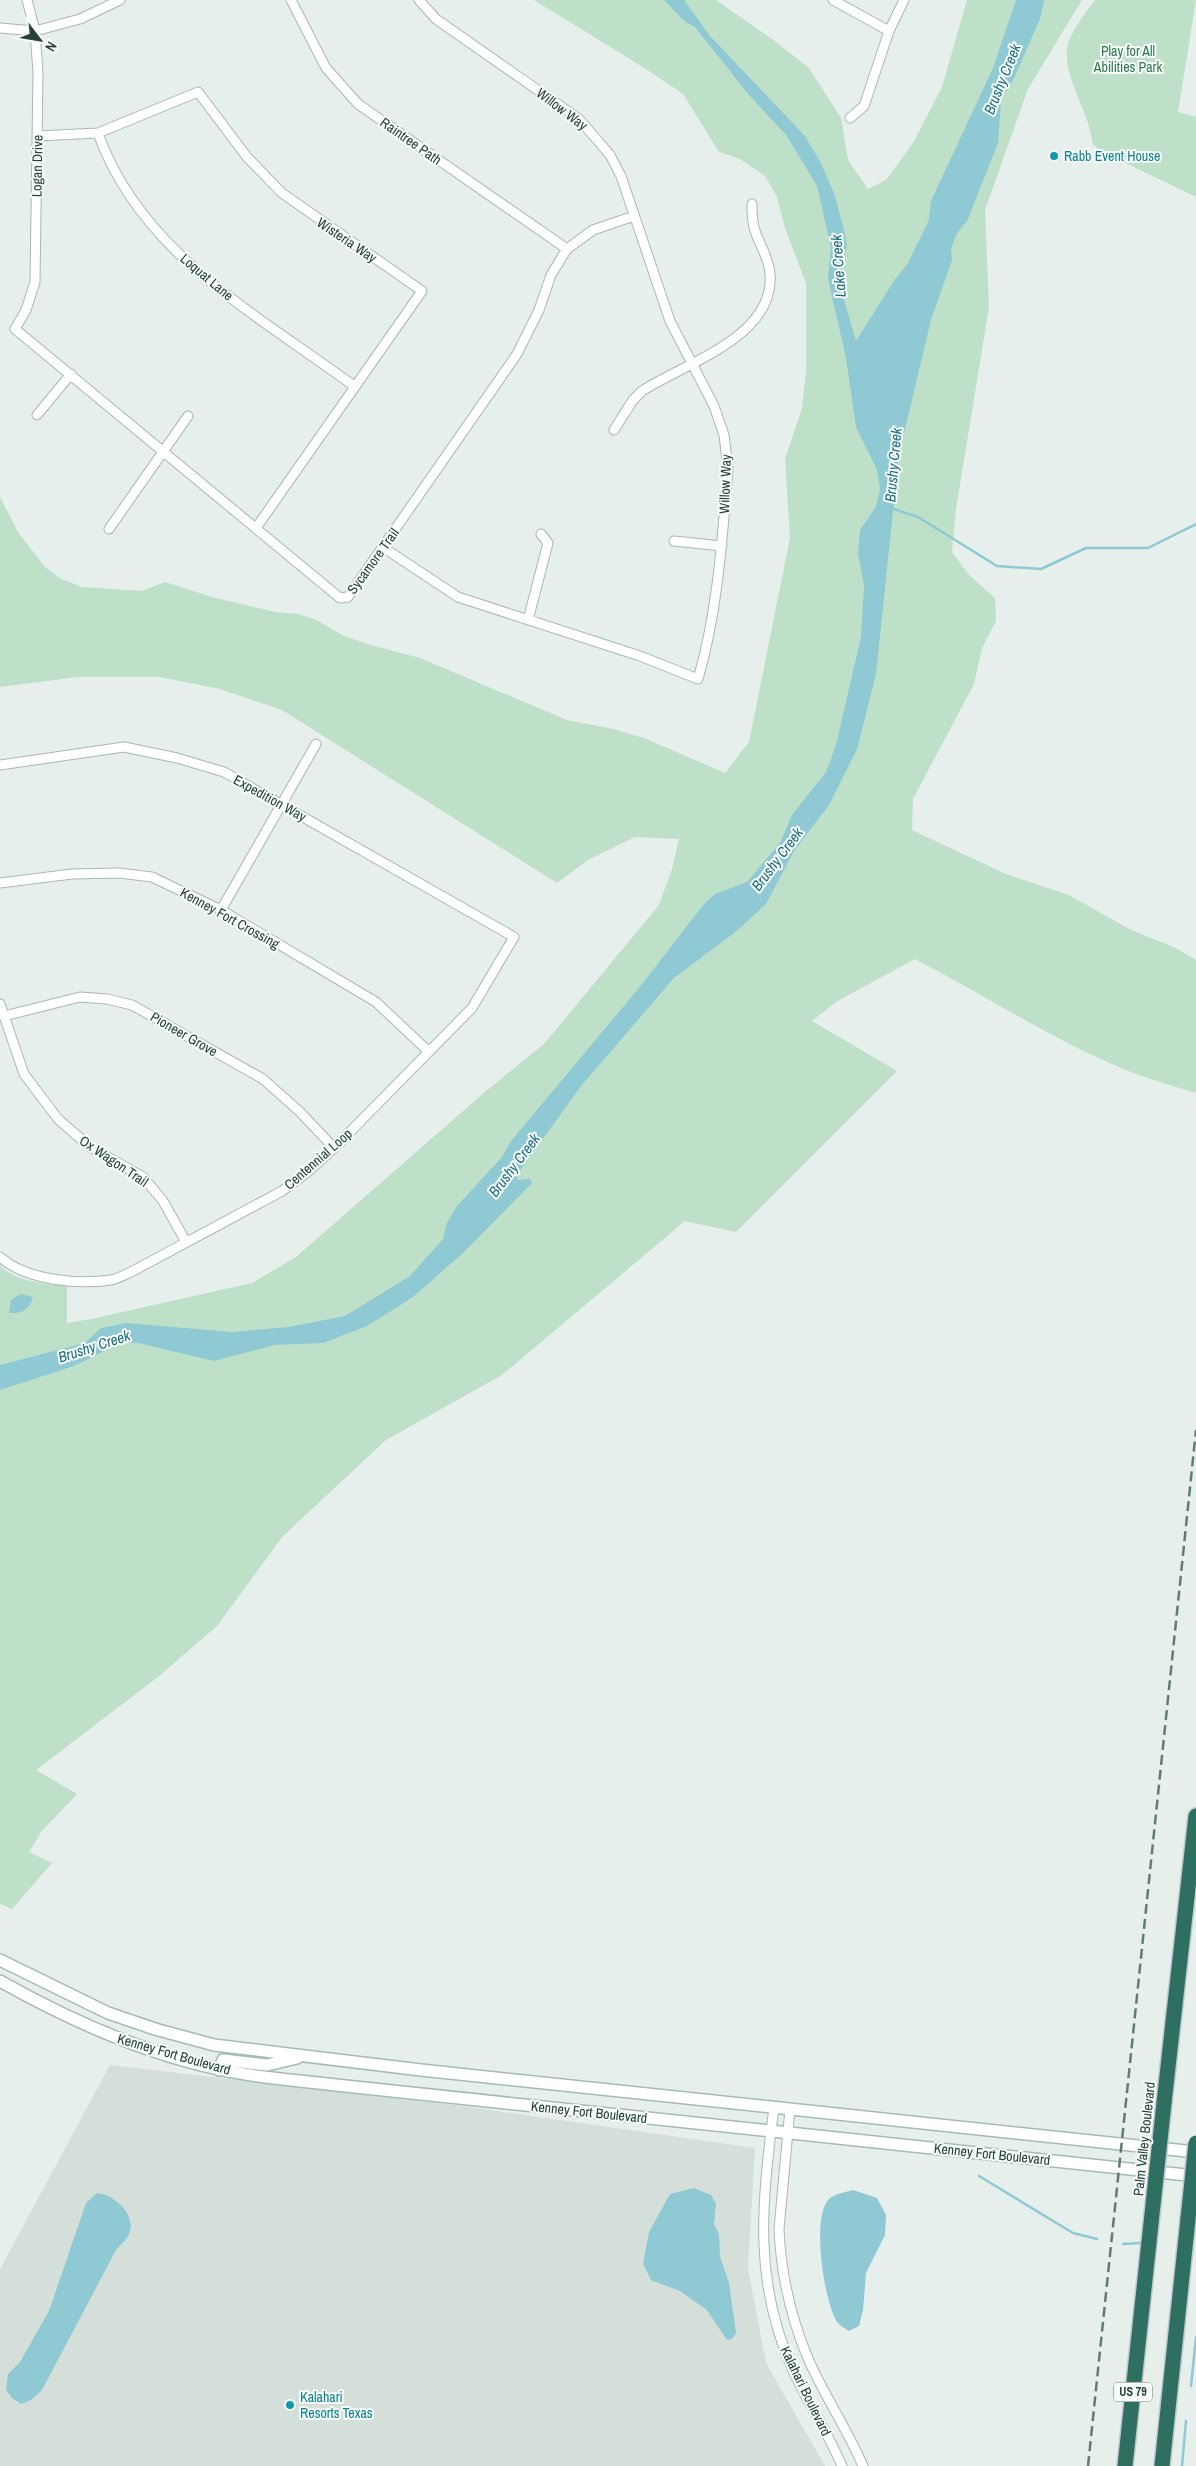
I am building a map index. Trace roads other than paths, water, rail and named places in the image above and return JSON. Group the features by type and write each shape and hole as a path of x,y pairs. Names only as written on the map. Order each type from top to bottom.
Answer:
{"highway":[{"name":"Palm Valley Boulevard","path":"1125,2466 1196,1816"},
{"name":"US 79","path":"1162,2466 1196,2143"}],"main road":[{"name":"Kenney Fort Boulevard","path":"0,1960 108,2013 155,2029 214,2045 1196,2152"},
{"name":"Kenney Fort Boulevard","path":"0,1981 50,2009 100,2032 139,2047 219,2070 309,2082 1196,2176"},
{"path":"219,2070 223,2060 267,2065 306,2056"}],"street":[{"name":"Logan Drive","path":"15,328 26,310 35,282 38,73 34,32 27,0"},
{"path":"0,28 34,32 80,19 120,0"},
{"name":"Raintree Path","path":"291,0 326,68 358,104 567,249"},
{"name":"Willow Way","path":"384,548 458,597 640,656 698,679 709,642 717,598 728,469 727,450 714,406 670,321 618,169 590,130 579,119 436,19 419,0"},
{"path":"833,0 889,31"},
{"path":"850,118 864,106 889,31 904,0"},
{"name":"Wisteria Way","path":"37,136 98,133 198,92 247,157 282,193 306,212 422,291 256,528"},
{"name":"Loquat Lane","path":"98,133 120,181 148,222 170,246 220,291 354,386"},
{"path":"614,430 632,400 642,391 746,330 760,314 766,302 770,282 769,262 754,227 752,204"},
{"name":"Sycamore Trail","path":"15,328 163,453 340,598 344,599 348,597 384,548 517,354 539,310 551,275 567,249 592,230 634,216"},
{"path":"37,415 70,374"},
{"path":"109,529 188,416"},
{"path":"528,620 548,543 541,534"},
{"path":"674,541 722,546"},
{"path":"222,910 316,744"},
{"name":"Expedition Way","path":"0,765 124,747 177,758 224,772 514,937"},
{"name":"Kenney Fort Crossing","path":"0,883 72,874 119,873 152,877 222,910 376,1002 428,1051"},
{"name":"Centennial Loop","path":"0,1257 11,1267 34,1276 90,1282 113,1280 282,1191 310,1170 334,1148 472,1008 514,937"},
{"name":"Pioneer Grove","path":"4,1016 80,998 107,999 132,1005 262,1079 300,1112 334,1148"},
{"name":"Ox Wagon Trail","path":"0,1004 24,1074 58,1119 90,1147 149,1183 163,1201 186,1242"},
{"name":"Kalahari Boulevard","path":"774,2107 762,2232 765,2274 769,2297 779,2333 795,2376 842,2466"},
{"name":"Kalahari Boulevard","path":"790,2109 779,2229 780,2248 792,2309 810,2363 863,2466"}],"water":[{"path":"664,0 684,0 710,36 804,135 820,161 834,193 845,234 847,245 839,282 856,341 895,279 907,265 929,220 931,201 993,68 1016,0 1044,0 1040,19 1014,78 1001,100 998,143 968,219 956,235 951,249 952,260 931,320 899,454 876,674 857,749 829,805 794,851 766,904 738,930 674,978 581,1086 519,1172 517,1180 530,1179 532,1183 463,1253 413,1297 367,1326 323,1343 275,1345 214,1361 138,1343 122,1342 74,1366 0,1390 0,1365 85,1343 101,1328 126,1323 232,1332 289,1327 345,1316 410,1276 443,1239 447,1223 457,1206 502,1157 511,1141 639,988 704,904 715,894 747,882 780,843 792,815 826,772 836,745 861,637 864,585 858,554 860,530 876,507 880,489 877,470 856,427 846,358 828,279 831,247 817,186 786,135 749,95 695,27 684,21"},
{"path":"21,1294 33,1297 30,1305 22,1312 9,1313 11,1300"},
{"path":"694,2188 711,2195 716,2204 714,2224 719,2234 720,2257 729,2283 736,2333 732,2339 727,2340 707,2310 680,2291 651,2280 643,2264 649,2232 670,2194"},
{"path":"853,2190 877,2198 886,2215 885,2235 866,2273 863,2310 859,2326 849,2331 837,2322 828,2298 824,2281 820,2228 822,2214 828,2200 838,2194"},
{"path":"97,2193 111,2198 123,2207 130,2220 129,2234 116,2250 42,2390 31,2400 21,2404 12,2398 6,2390 8,2374 20,2362 49,2311 86,2203"}],"waterway":[{"name":"Brushy Creek","path":"891,508 918,517 997,566 1041,569 1086,548 1148,548 1196,524"},
{"path":"979,2176 1073,2233 1097,2239"},
{"path":"1123,2244 1140,2243"},
{"path":"1191,2386 1196,2337"},
{"path":"1182,2466 1186,2421"}],"railway":[{"path":"1088,2466 1196,1430"}],"place":[{"name":"Rabb Event House","path":"1054,156"},
{"name":"Kalahari Resorts Texas","path":"290,2405"}],"park label":[{"name":"Play for All Abilities Park","path":"1128,59"}],"water label":[{"name":"Lake Creek","path":"838,266"}]}
